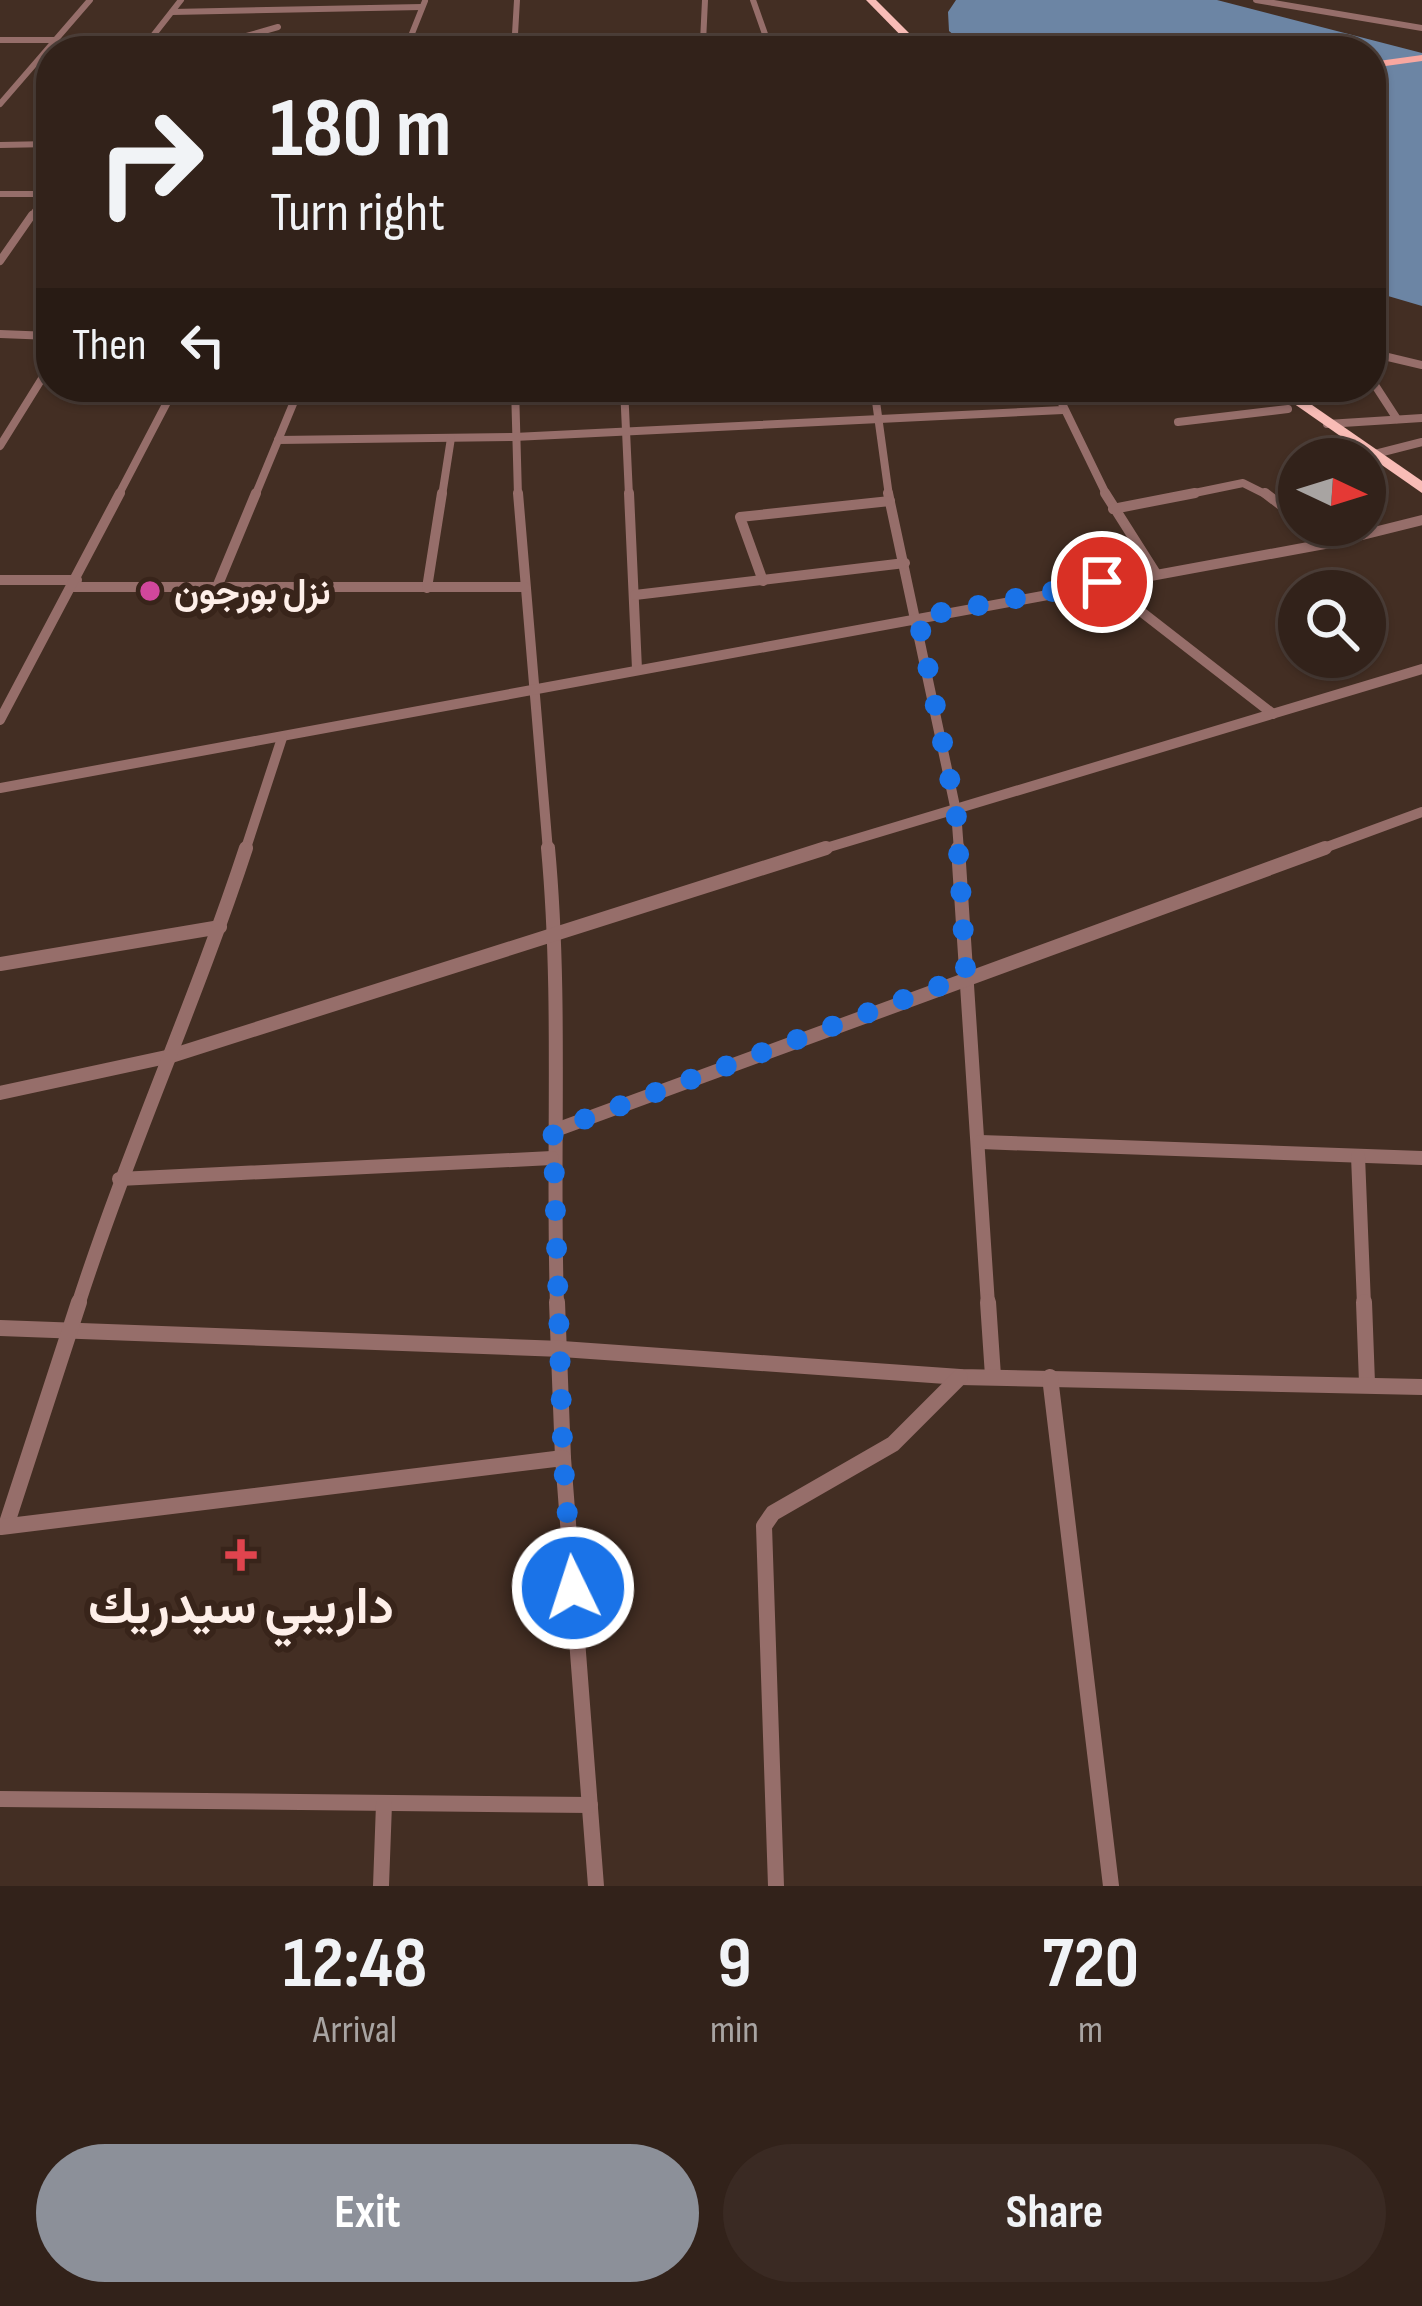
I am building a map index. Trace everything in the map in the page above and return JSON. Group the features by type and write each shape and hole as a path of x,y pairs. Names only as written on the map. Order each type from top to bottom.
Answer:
{"highway":[{"path":"861,0 897,36"},
{"path":"871,0 907,36"},
{"path":"1279,402 1333,438"},
{"path":"1297,402 1343,438"},
{"path":"1386,469 1422,488"},
{"path":"1386,474 1422,502"}],"main road":[{"path":"1386,60 1422,56"}],"street":[{"path":"60,36 91,0"},
{"path":"153,36 181,0"},
{"path":"515,36 517,0"},
{"path":"703,36 705,0"},
{"path":"754,0 766,36"},
{"path":"1256,0 1422,28"},
{"path":"172,12 424,3 411,36"},
{"path":"246,36 278,27"},
{"path":"0,40 36,40"},
{"path":"0,104 36,64"},
{"path":"0,145 36,144"},
{"path":"0,194 36,194"},
{"path":"0,261 36,212"},
{"path":"0,334 36,335"},
{"path":"1386,357 1422,365"},
{"path":"0,446 36,388"},
{"path":"0,719 167,402"},
{"path":"217,587 294,402"},
{"path":"513,402 532,688 556,935 552,1158 563,1458 596,1886"},
{"path":"626,402 637,668"},
{"path":"876,402 890,501 956,811 993,1376"},
{"path":"1060,402 1113,509 1155,572"},
{"path":"1386,402 1397,419"},
{"path":"1178,422 1288,409"},
{"path":"278,440 514,437 1063,410"},
{"path":"1327,424 1422,418"},
{"path":"427,588 452,438"},
{"path":"1386,453 1422,442"},
{"path":"1113,509 1244,483 1278,503"},
{"path":"763,580 740,517 890,501"},
{"path":"1386,529 1422,520"},
{"path":"0,788 1155,572 1318,546"},
{"path":"634,595 905,563"},
{"path":"0,580 217,587 525,587"},
{"path":"1102,582 1273,714"},
{"path":"0,1094 171,1056 1422,669"},
{"path":"282,738 220,927 119,1179 3,1526 563,1458"},
{"path":"553,1131 1422,812"},
{"path":"0,964 220,927"},
{"path":"980,1142 1422,1158"},
{"path":"1358,1156 1367,1383"},
{"path":"119,1179 552,1158"},
{"path":"0,1328 562,1349 960,1377 1422,1387"},
{"path":"776,1886 764,1526 773,1513 893,1444 960,1377"},
{"path":"1050,1377 1111,1886"},
{"path":"0,1798 590,1805"},
{"path":"381,1886 384,1804"}],"water":[{"path":"956,0 1217,0 1356,36 955,36 949,31 948,12"},
{"path":"1386,44 1422,53 1422,306 1386,295"}],"place":[{"name":"نزل بورجون","path":"150,591"},
{"name":"داريبي سيدريك","path":"241,1555"}],"route":[{"path":"573,1588 563,1458 553,1131 966,976 956,811 918,617 1102,582"}]}
